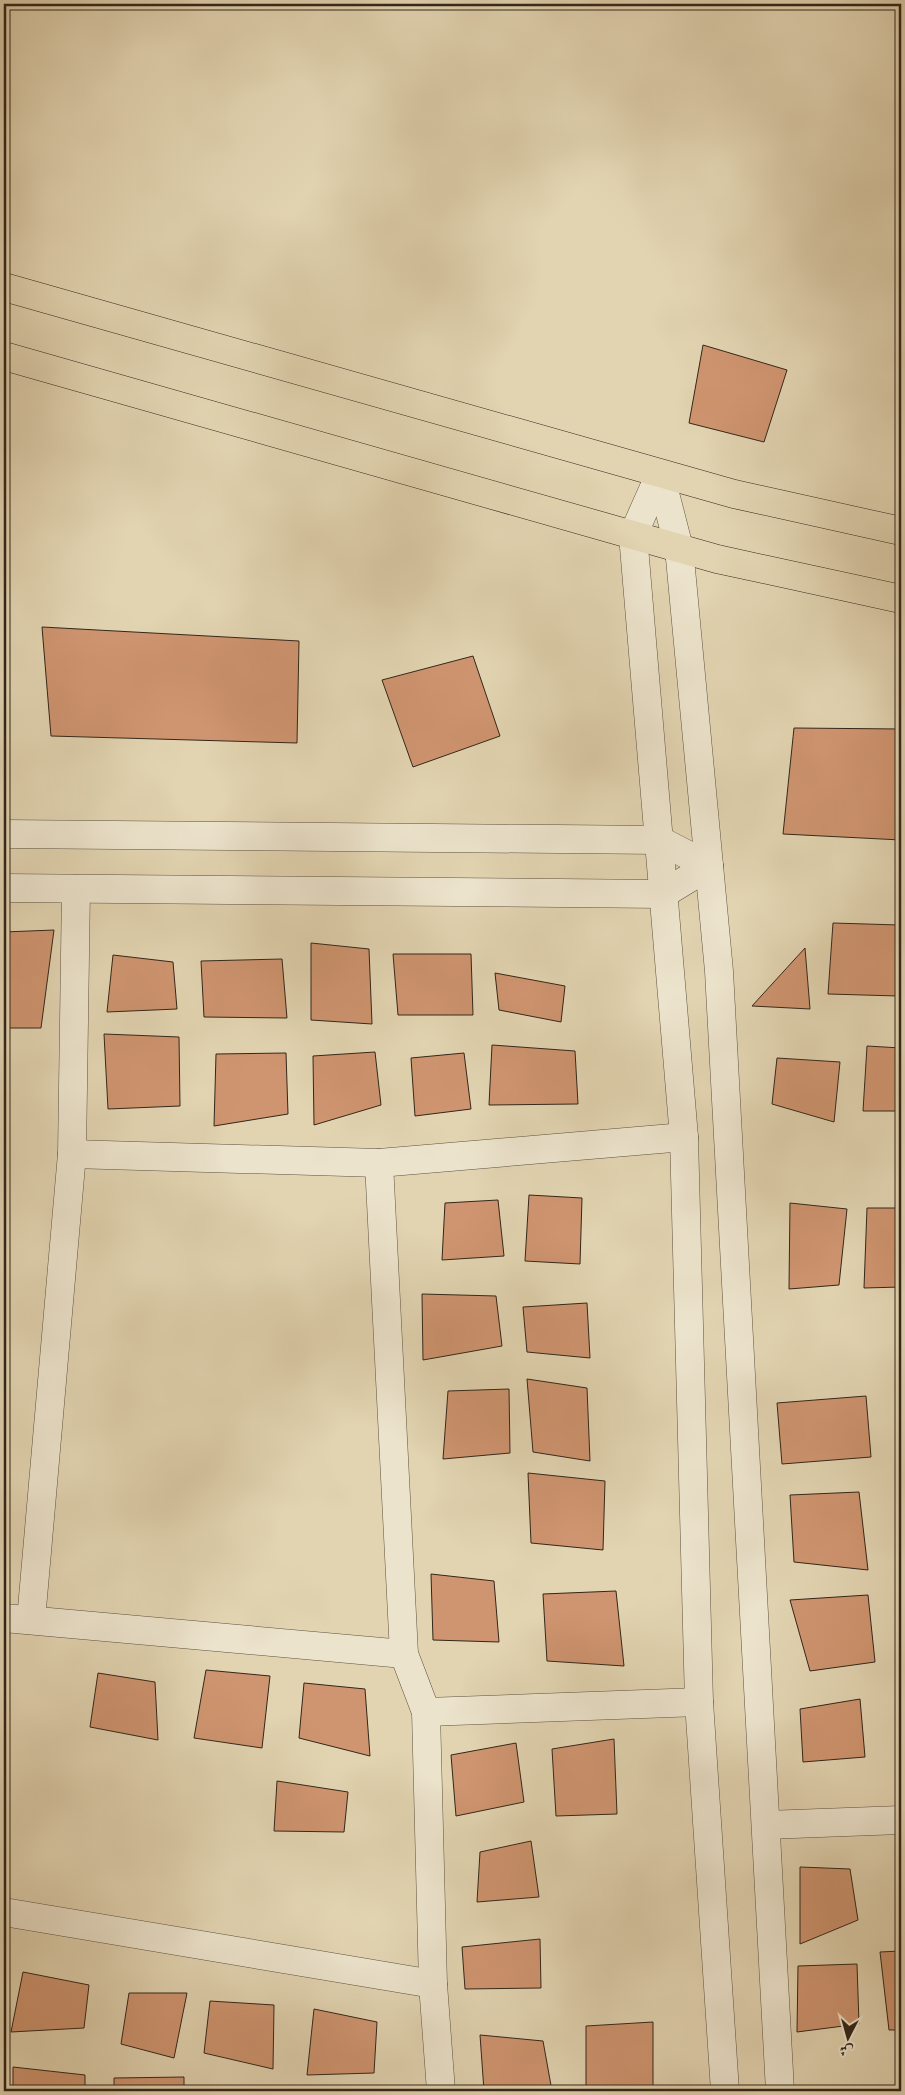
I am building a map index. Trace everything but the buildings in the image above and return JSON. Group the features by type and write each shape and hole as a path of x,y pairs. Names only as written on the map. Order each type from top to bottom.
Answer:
{"main road":[{"path":"4,287 660,474 734,494 901,531"},
{"path":"4,356 679,548 901,599"}],"street":[{"path":"660,474 633,535 684,1137 699,1702 725,2091"},
{"path":"660,474 679,548 720,981 780,2091"},
{"path":"4,834 659,840 709,866"},
{"path":"4,888 663,894 709,866"},
{"path":"31,1620 72,1154 76,889"},
{"path":"72,1154 379,1163 684,1137"},
{"path":"379,1163 404,1654 426,1712 433,1984 441,2091"},
{"path":"4,1618 404,1654"},
{"path":"426,1712 699,1702"},
{"path":"766,1825 901,1820"},
{"path":"4,1912 433,1984"}]}
